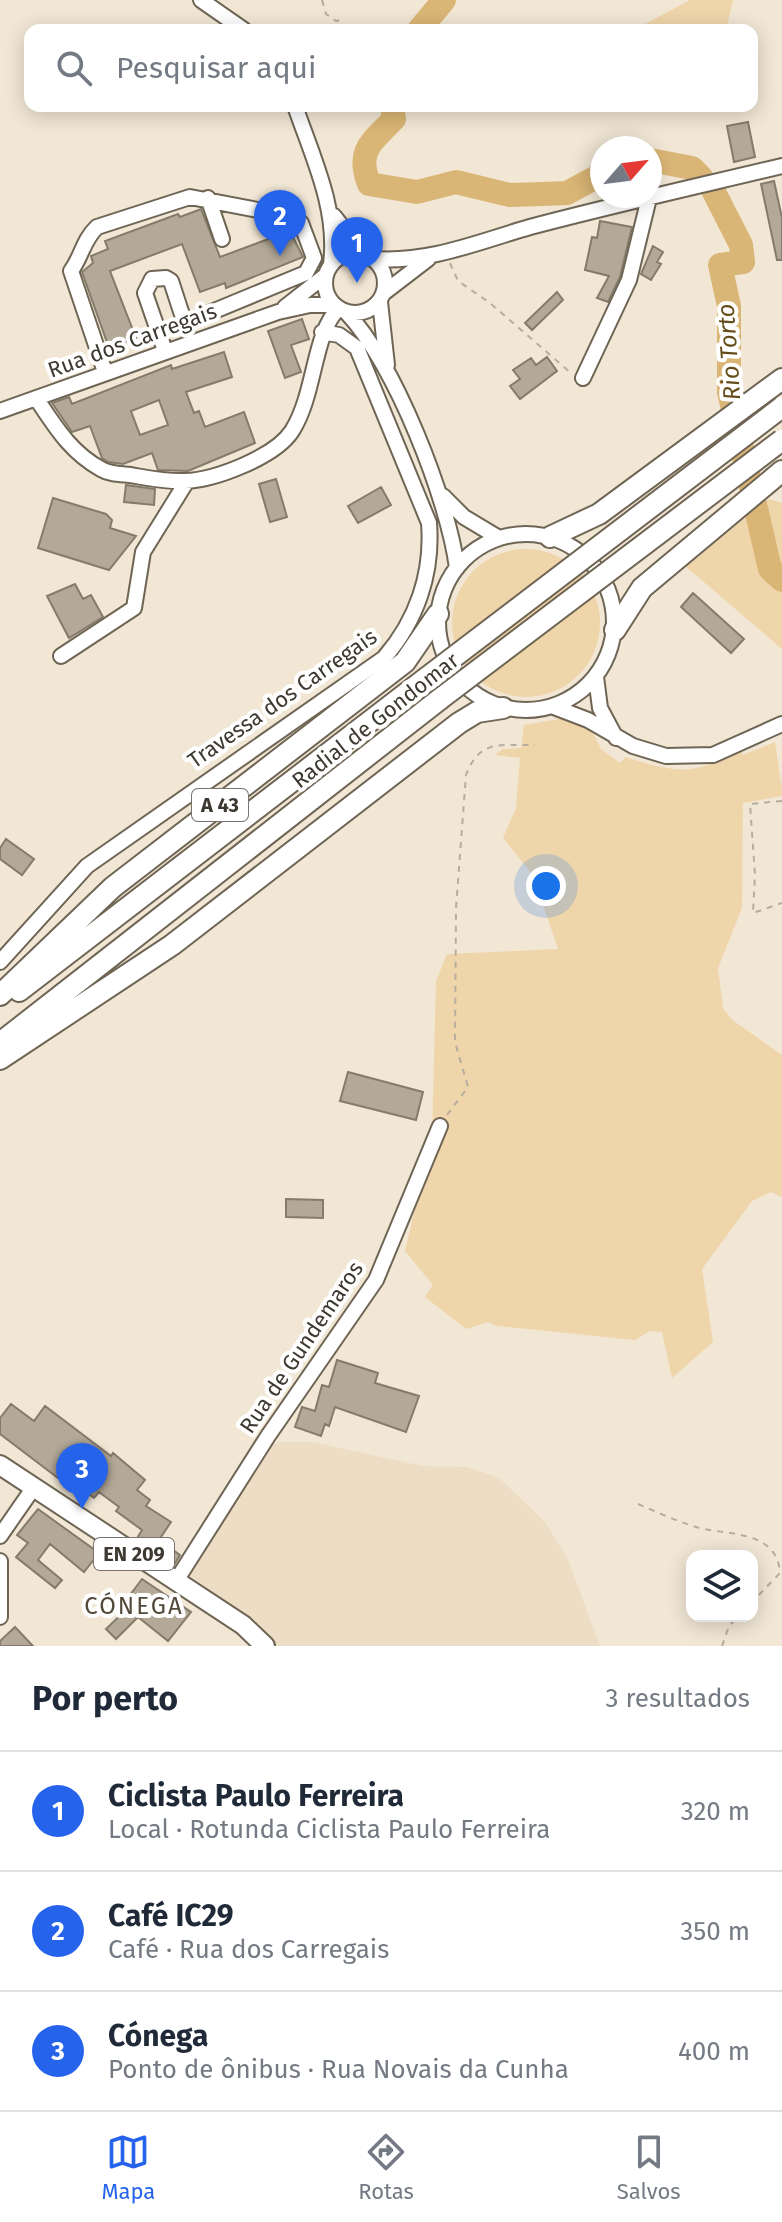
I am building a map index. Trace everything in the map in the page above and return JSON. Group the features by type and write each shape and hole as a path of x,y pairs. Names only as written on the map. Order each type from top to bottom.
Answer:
{"highway":[{"path":"550,537 599,514 782,379"},
{"name":"Radial de Gondomar","path":"0,1006 782,407"},
{"name":"Radial de Gondomar","path":"0,1043 440,699 782,440"},
{"path":"615,630 642,588 782,471"},
{"name":"A 43","path":"0,995 113,887 405,662 438,614"},
{"path":"0,1059 172,945 459,723 477,712 503,708"}],"main road":[{"name":"EN 209","path":"0,1465 243,1625 265,1646"}],"street":[{"path":"201,0 235,24"},
{"path":"297,112 330,210 334,239 325,287 340,309 363,329 389,373 452,529 457,568"},
{"path":"662,195 782,166"},
{"path":"105,372 71,271 80,259 87,237 97,227 190,197 208,198 294,217 301,223 314,258 306,273 185,323"},
{"path":"208,198 222,239"},
{"path":"328,270 340,256 401,261 440,254 612,208"},
{"path":"583,378 629,280 647,208"},
{"path":"330,210 386,280 382,297 389,373"},
{"path":"340,309 371,310 382,297 440,254"},
{"name":"Rua dos Carregais","path":"278,312 328,270"},
{"path":"165,351 145,293 152,279 166,278 171,281 191,342"},
{"name":"Rua dos Carregais","path":"0,411 278,312 310,305 340,309"},
{"path":"36,398 69,447 105,471 187,481 246,464 272,452 290,434 311,392 322,332 340,309"},
{"name":"Travessa dos Carregais","path":"0,962 87,866 384,658 407,632 431,551 429,523 357,348 349,340 322,332"},
{"path":"61,656 134,608 143,552 187,481"},
{"path":"437,490 464,517 499,538"},
{"path":"533,534 550,537 581,553 593,565 611,595 615,630 606,663 585,690 554,707 529,711 503,708 472,692 450,666 442,650 438,614 447,583 457,568 483,545 499,538 533,534"},
{"path":"596,677 600,708 616,738"},
{"path":"554,707 588,720 616,738 666,756 713,755 782,724"},
{"name":"Rua de Gundemaros","path":"176,1581 268,1436 376,1280 440,1126"},
{"path":"0,1536 34,1487"},
{"path":"0,1561 0,1617"}],"path":[{"path":"322,0 326,14 336,21 344,19"},
{"path":"440,254 458,281 490,303 566,371 583,378"},
{"path":"440,1126 468,1087 455,1042 456,908 466,775 473,756 490,746 535,745"},
{"path":"782,801 750,804 755,875 753,913 782,903"},
{"path":"638,1504 698,1528 742,1533 769,1547 779,1560 780,1573 758,1596"},
{"path":"722,1646 733,1622"}],"shaded area":[{"path":"690,0 733,0 727,24 645,24"},
{"path":"769,499 782,503 782,649 685,566"},
{"path":"526,549 554,555 578,571 594,595 600,623 594,651 578,675 554,691 526,697 498,691 474,675 458,651 452,623 458,595 474,571 498,555"},
{"path":"580,707 601,749 620,763 625,757 672,769 696,768 775,742 782,789 782,796 743,803 742,908 718,968 723,1008 731,1019 782,1055 782,1197 771,1192 752,1201 702,1269 713,1342 672,1378 662,1332 650,1331 635,1340 497,1326 488,1322 466,1329 425,1297 433,1285 405,1251 432,1137 436,981 447,954 558,949 533,875 503,838 516,808 520,758 495,755 503,749 521,748 524,725 565,718"},
{"path":"280,1442 313,1442 423,1466 467,1467 498,1477 545,1522 568,1559 600,1646 277,1646 249,1618 188,1574 267,1446"}],"building":[{"path":"748,122 755,157 734,162 727,126"},
{"path":"774,181 782,218 782,260 777,260 761,184"},
{"path":"201,209 220,257 290,231 303,257 226,288 225,283 200,292 182,244 110,271 136,338 109,348 82,272 93,263 91,256 108,249 105,241 178,214 180,217"},
{"path":"600,221 632,227 620,277 608,302 597,298 609,276 585,270 592,237 597,238"},
{"path":"653,246 663,252 657,262 661,264 651,280 641,274"},
{"path":"557,292 563,300 532,330 525,323"},
{"path":"302,319 309,339 291,345 301,372 285,378 268,331"},
{"path":"224,352 232,377 186,392 194,413 199,411 205,427 244,412 255,443 188,471 158,470 152,453 123,464 108,462 102,458 90,426 72,432 52,403 69,397 72,404 171,365 172,369","holes":["159,400 168,425 140,435 131,411"]},
{"path":"547,357 557,371 520,399 510,386 520,379 513,370 531,358 536,365"},
{"path":"276,479 287,517 270,522 259,484"},
{"path":"126,485 155,489 154,505 124,502"},
{"path":"381,487 391,505 358,523 348,506"},
{"path":"53,498 106,514 112,520 110,528 136,536 109,570 38,548"},
{"path":"75,584 83,599 91,595 103,617 69,638 47,596"},
{"path":"693,593 744,639 731,653 681,607"},
{"path":"6,839 34,859 22,875 0,859 0,848"},
{"path":"348,1072 423,1092 416,1120 340,1101"},
{"path":"286,1199 323,1200 323,1218 286,1217"},
{"path":"337,1360 378,1373 375,1383 419,1396 406,1432 335,1407 329,1426 325,1424 321,1436 295,1427 302,1407 315,1411 322,1385 329,1387"},
{"path":"11,1404 34,1421 45,1406 111,1456 113,1453 145,1480 137,1490 150,1500 146,1506 171,1522 159,1540 180,1555 174,1565 136,1540 142,1530 116,1511 119,1507 99,1492 94,1498 65,1476 68,1471 58,1478 0,1434 0,1418"},
{"path":"38,1509 99,1553 84,1572 50,1544 38,1560 62,1580 55,1588 16,1557 28,1543 17,1535"},
{"path":"142,1579 191,1612 168,1641 138,1617 116,1639 106,1629 133,1603 127,1599"},
{"path":"15,1627 33,1646 0,1646 0,1641"}],"waterway":[{"name":"Rio Torto","path":"424,24 444,0"},
{"name":"Rio Torto","path":"393,112 394,119 368,147 365,155 369,184 417,192 456,182 510,195 567,193 590,181"},
{"name":"Rio Torto","path":"662,162 692,168 701,177"},
{"name":"Rio Torto","path":"713,190 741,245 743,262 720,265 729,306 729,392 770,569 782,580"}],"place":[{"name":"Café IC29","path":"280,256"},
{"name":"Ciclista Paulo Ferreira","path":"357,283"},
{"name":"Cónega","path":"82,1509"}],"district":[{"name":"CÓNEGA","path":"134,1606"}]}
